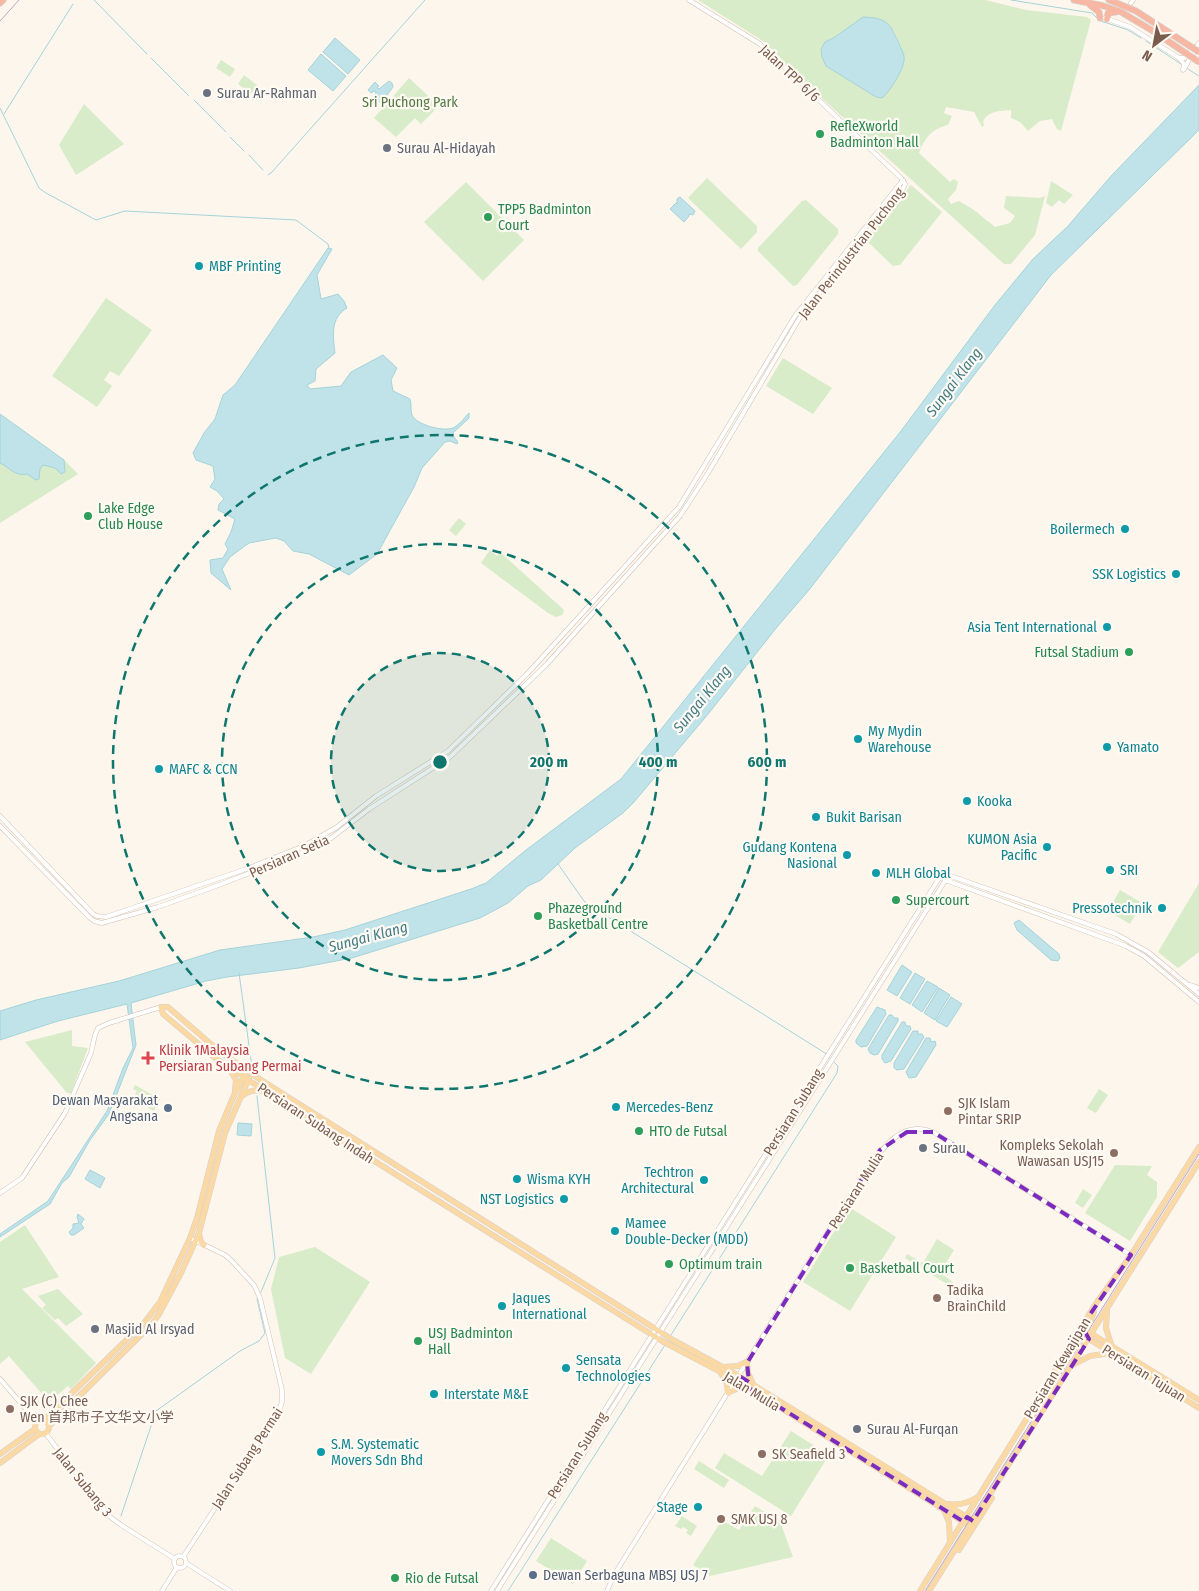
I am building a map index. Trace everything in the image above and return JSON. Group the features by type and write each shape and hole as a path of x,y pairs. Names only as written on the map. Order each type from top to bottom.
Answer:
{"highway":[{"path":"0,3 3,0"},
{"path":"1074,0 1104,6 1121,12 1199,62"},
{"path":"1109,0 1136,11 1199,52"},
{"path":"1087,3 1104,18 1108,13 1121,12"}],"main road":[{"name":"Persiaran Subang Indah","path":"657,1338 269,1094 198,1045 163,1014 161,1008 164,1006 168,1007 218,1051 250,1073 661,1332"},
{"path":"227,1066 236,1080 235,1093"},
{"path":"0,1463 39,1434 46,1434 49,1426 156,1320 192,1250 197,1218 219,1131 244,1076 250,1073"},
{"path":"0,1454 34,1428 37,1422 44,1420 149,1318 160,1302 175,1271 198,1233 225,1133 249,1080 250,1073"},
{"path":"240,1097 250,1091 257,1090 269,1094"},
{"name":"Persiaran Kewajipan","path":"920,1591 1059,1365 1065,1352 1097,1302 1131,1255 1199,1147"},
{"name":"Persiaran Kewajipan","path":"929,1591 1199,1162"},
{"path":"192,1250 197,1246 204,1245 198,1233"},
{"path":"1059,1365 1068,1356 1079,1338 1089,1336 1087,1328 1097,1302"},
{"path":"1072,1365 1084,1358 1112,1350 1107,1335 1107,1310"},
{"path":"661,1332 722,1370 728,1392 739,1388 753,1388 972,1523"},
{"name":"Persiaran Tujuan","path":"1089,1336 1199,1400"},
{"name":"Jalan Mulia","path":"657,1338 737,1378 839,1445 943,1506"},
{"name":"Persiaran Tujuan","path":"1112,1350 1199,1408"},
{"path":"722,1370 747,1362 753,1388"},
{"path":"44,1420 49,1426"},
{"path":"34,1428 39,1434"},
{"name":"Persiaran Kewajipan","path":"944,1568 975,1527 1004,1473"},
{"path":"943,1506 960,1505 980,1495"},
{"path":"943,1506 949,1522 950,1543"}],"street":[{"name":"Jalan TPP 6/6","path":"689,0 760,44 903,180"},
{"path":"1120,4 1132,1 1136,11"},
{"path":"1104,18 1130,27 1179,58 1184,64 1183,70 1199,43"},
{"path":"1179,58 1185,58 1199,43"},
{"name":"Jalan Perindustrian Puchong","path":"574,623 679,507 794,316 903,180"},
{"name":"Jalan Perindustrian Puchong","path":"579,628 680,516 799,319 904,187 903,180"},
{"name":"Persiaran Setia","path":"98,917 106,917 249,868 324,836 376,796 448,751 527,674 574,623"},
{"name":"Persiaran Setia","path":"96,922 106,923 211,888 289,859 330,839 369,809 450,757 546,665 579,628"},
{"path":"0,816 98,917 96,922 0,826"},
{"name":"Persiaran Subang","path":"661,1332 833,1048 942,876 951,876 1108,931 1148,952 1199,994"},
{"name":"Persiaran Subang","path":"492,1591 661,1332 945,881 1126,946 1144,956 1199,1002"},
{"path":"1106,938 1108,931"},
{"path":"1186,983 1199,988"},
{"path":"0,1193 22,1178 65,1113 91,1053 96,1031 101,1027 161,1008"},
{"name":"Persiaran Mulia","path":"606,1591 614,1575 877,1155 895,1137 912,1130 922,1129 933,1132 1131,1255"},
{"name":"Jalan Subang Permai","path":"183,1557 279,1411 282,1402 282,1390 258,1293 254,1285 225,1255 193,1240"},
{"name":"Persiaran Subang","path":"497,1591 657,1338"},
{"path":"0,1379 37,1422"},
{"name":"Jalan Subang 3","path":"46,1434 109,1516 175,1559"},
{"path":"177,1567 174,1564 175,1559 178,1556 183,1557 186,1563 230,1591"},
{"path":"177,1567 182,1568 186,1563"},
{"path":"162,1591 177,1567"}],"highlighted area":[{"path":"907,1132 933,1132 1131,1255 1082,1326 1089,1339 973,1521 967,1517 964,1522 855,1455 736,1380 739,1376 749,1382 747,1363 880,1150"}],"green space":[{"path":"698,0 985,0 1026,10 1087,17 1091,20 1061,131 1057,129 1052,119 1040,121 1028,131 1020,122 1011,118 1011,110 998,111 991,114 985,118 982,127 974,112 946,107 944,113 952,116 948,125 937,129 929,135 919,153 950,182 954,179 958,182 956,190 948,199 951,204 959,201 995,227 1010,223 1015,216 1004,208 1006,196 1040,198 1045,196 1035,235 1011,264 1004,264 781,61 766,43","holes":["863,18 894,31 904,56 904,62 886,95 846,78 826,66 825,42"]},
{"path":"221,60 235,69 230,77 216,68"},
{"path":"244,75 258,86 251,94 238,84"},
{"name":"Sri Puchong Park","path":"409,78 439,106 421,124 415,118 396,137 374,118"},
{"path":"84,104 124,144 76,175 59,145"},
{"path":"707,178 757,226 757,232 741,249 688,198"},
{"path":"1051,181 1073,195 1064,204 1059,200 1052,207 1046,203"},
{"path":"466,182 524,240 483,281 424,222"},
{"path":"911,185 942,212 900,265 893,266 869,243 869,237"},
{"path":"806,200 838,229 838,234 797,285 793,286 758,251 758,248 802,201"},
{"path":"106,298 152,330 119,376 110,371 104,380 112,386 97,407 52,376"},
{"path":"783,358 832,388 813,414 766,386"},
{"path":"0,416 65,461 78,474 0,523"},
{"path":"459,518 466,524 456,536 449,530"},
{"path":"490,550 497,556 501,553 563,609 562,615 556,617 548,613 481,563"},
{"path":"1199,883 1199,952 1178,968 1158,952"},
{"path":"1120,890 1142,903 1130,924 1108,911"},
{"path":"72,1030 72,1046 88,1048 71,1093 67,1093 25,1042"},
{"path":"135,1085 160,1099 154,1111 133,1099 137,1091 133,1089"},
{"path":"1099,1089 1108,1095 1096,1113 1087,1108"},
{"path":"1115,1165 1152,1166 1147,1175 1157,1182 1157,1197 1130,1241 1085,1213"},
{"path":"1083,1189 1092,1195 1083,1208 1075,1203"},
{"path":"849,1207 896,1237 850,1311 803,1282"},
{"path":"25,1225 59,1277 22,1289 96,1363 71,1389 68,1386 49,1402 9,1356 0,1364 0,1242"},
{"path":"937,1239 954,1250 940,1273 953,1282 950,1286 905,1258 907,1254 923,1263"},
{"path":"315,1247 370,1282 311,1374 285,1358 271,1289 279,1257"},
{"path":"58,1289 83,1314 66,1326 58,1318 55,1320 42,1308 46,1305 38,1296"},
{"path":"791,1431 829,1455 791,1516 715,1468 724,1453 762,1476"},
{"path":"699,1461 729,1480 724,1488 694,1469"},
{"path":"755,1506 783,1523 782,1527 793,1557 710,1576 693,1565 722,1520 739,1530"},
{"path":"682,1516 697,1526 691,1536 686,1533 688,1530 675,1526"},
{"path":"551,1538 587,1561 573,1584 536,1561"}],"water":[{"path":"863,17 878,19 888,24 894,32 904,55 899,75 882,98 876,97 826,66 822,57 821,49 825,42"},
{"path":"335,38 360,60 348,74 323,52"},
{"path":"321,54 346,76 333,91 308,70"},
{"path":"389,81 393,87 382,102 378,102 374,98 376,92 371,93 368,90 375,82 379,89"},
{"name":"Sungai Klang","path":"1199,85 1199,130 1051,275 809,590 709,713 623,813 575,848 541,880 528,886 508,903 480,918 352,958 299,968 206,981 131,1003 136,1045 109,1114 90,1140 69,1177 62,1183 50,1204 0,1237 0,1234 48,1201 107,1111 123,1068 133,1048 127,1004 58,1021 0,1040 0,1011 36,1000 119,981 220,950 313,937 345,930 471,889 486,883 526,850 621,779 901,431 995,305 1033,259 1068,226 1112,175"},
{"path":"680,197 695,211 693,215 689,214 684,222 670,209 677,204 677,199"},
{"path":"328,248 332,249 317,275 321,299 338,294 347,308 335,322 333,334 335,353 316,369 315,381 307,385 310,389 341,386 351,372 383,355 397,368 391,380 393,391 410,399 411,413 419,422 432,427 451,429 469,413 469,418 453,433 458,442 457,444 450,441 445,442 422,468 414,487 377,554 349,575 309,554 293,551 284,541 276,538 249,543 230,557 222,569 231,590 211,573 210,560 223,558 228,549 225,544 235,519 218,510 219,504 224,499 217,491 210,487 215,479 213,466 196,460 193,453 204,433 215,419 223,395 235,385"},
{"path":"0,414 64,460 65,472 61,474 55,468 43,465 40,469 39,479 36,480 27,474 16,473 0,463"},
{"path":"1019,920 1059,954 1060,958 1058,961 1051,960 1017,930 1014,923"},
{"path":"902,965 912,972 897,996 887,990"},
{"path":"915,973 925,979 910,1004 900,998"},
{"path":"927,981 938,987 922,1012 912,1005"},
{"path":"939,988 950,995 935,1020 924,1013"},
{"path":"951,997 962,1004 947,1027 936,1021"},
{"path":"877,1007 885,1010 886,1014 867,1046 861,1047 856,1043 856,1040"},
{"path":"889,1015 898,1018 898,1021 878,1054 874,1055 868,1049"},
{"path":"902,1022 905,1022 906,1026 910,1026 911,1029 891,1061 885,1063 882,1055"},
{"path":"913,1031 918,1031 918,1034 922,1034 924,1037 904,1069 897,1070 894,1068 894,1063"},
{"path":"926,1038 930,1038 931,1042 935,1041 936,1045 916,1077 909,1078 906,1072"},
{"path":"238,1123 252,1124 251,1136 237,1135"},
{"path":"90,1170 105,1178 100,1188 85,1179"},
{"path":"78,1214 84,1219 81,1224 84,1228 71,1235 69,1232 73,1228 73,1224 79,1223"}],"waterway":[{"path":"94,0 147,54"},
{"path":"268,175 425,0"},
{"path":"1011,0 1092,13 1097,18"},
{"path":"4,114 73,4"},
{"path":"1101,21 1128,30 1141,38"},
{"path":"1146,41 1181,64"},
{"path":"151,58 189,96"},
{"path":"1188,69 1199,76"},
{"path":"194,100 226,132"},
{"path":"0,108 39,188 96,220 125,211 296,220 328,244 329,248"},
{"path":"230,137 244,151"},
{"path":"249,155 263,170"},
{"path":"558,864 584,901 589,905 825,1053 831,1059"},
{"path":"239,973 252,1067"},
{"path":"671,1335 837,1073 838,1066 834,1062"},
{"path":"257,1096 275,1258 261,1292"},
{"path":"121,1516 156,1411 240,1351 259,1341 265,1333 257,1299"},
{"path":"508,1591 665,1345"}],"tram line":[{"path":"0,21 19,0"},
{"path":"925,1591 1199,1154"}],"place":[{"name":"Surau Ar-Rahman","path":"207,93"},
{"name":"RefleXworld Badminton Hall","path":"820,134"},
{"name":"Surau Al-Hidayah","path":"387,148"},
{"name":"TPP5 Badminton Court","path":"488,217"},
{"name":"MBF Printing","path":"199,266"},
{"name":"Lake Edge Club House","path":"88,516"},
{"name":"Boilermech","path":"1125,529"},
{"name":"SSK Logistics","path":"1176,574"},
{"name":"Asia Tent International","path":"1107,627"},
{"name":"Futsal Stadium","path":"1129,652"},
{"name":"My Mydin Warehouse","path":"858,739"},
{"name":"Yamato","path":"1107,747"},
{"name":"MAFC & CCN","path":"159,769"},
{"name":"Kooka","path":"967,801"},
{"name":"Bukit Barisan","path":"816,817"},
{"name":"KUMON Asia Pacific","path":"1047,847"},
{"name":"Gudang Kontena Nasional","path":"847,855"},
{"name":"SRI","path":"1110,870"},
{"name":"MLH Global","path":"876,873"},
{"name":"Supercourt","path":"896,900"},
{"name":"Pressotechnik","path":"1162,908"},
{"name":"Phazeground Basketball Centre","path":"538,916"},
{"name":"Klinik 1Malaysia Persiaran Subang Permai","path":"148,1058"},
{"name":"Mercedes-Benz","path":"616,1107"},
{"name":"Dewan Masyarakat Angsana","path":"168,1108"},
{"name":"SJK Islam Pintar SRIP","path":"948,1111"},
{"name":"HTO de Futsal","path":"639,1131"},
{"name":"Surau","path":"923,1148"},
{"name":"Kompleks Sekolah Wawasan USJ15","path":"1114,1153"},
{"name":"Wisma KYH","path":"517,1179"},
{"name":"Techtron Architectural","path":"704,1180"},
{"name":"NST Logistics","path":"564,1199"},
{"name":"Mamee Double-Decker (MDD)","path":"615,1231"},
{"name":"Optimum train","path":"669,1264"},
{"name":"Basketball Court","path":"850,1268"},
{"name":"Tadika BrainChild","path":"937,1298"},
{"name":"Jaques International","path":"502,1306"},
{"name":"Masjid Al Irsyad","path":"95,1329"},
{"name":"USJ Badminton Hall","path":"418,1341"},
{"name":"Sensata Technologies","path":"566,1368"},
{"name":"Interstate M&E","path":"434,1394"},
{"name":"SJK (C) Chee Wen 首邦市子文华文小学","path":"10,1409"},
{"name":"Surau Al-Furqan","path":"857,1429"},
{"name":"S.M. Systematic Movers Sdn Bhd","path":"321,1452"},
{"name":"SK Seafield 3","path":"762,1454"},
{"name":"Stage","path":"698,1507"},
{"name":"SMK USJ 8","path":"721,1519"},
{"name":"Dewan Serbaguna MBSJ USJ 7","path":"533,1575"},
{"name":"Rio de Futsal","path":"395,1578"}]}
